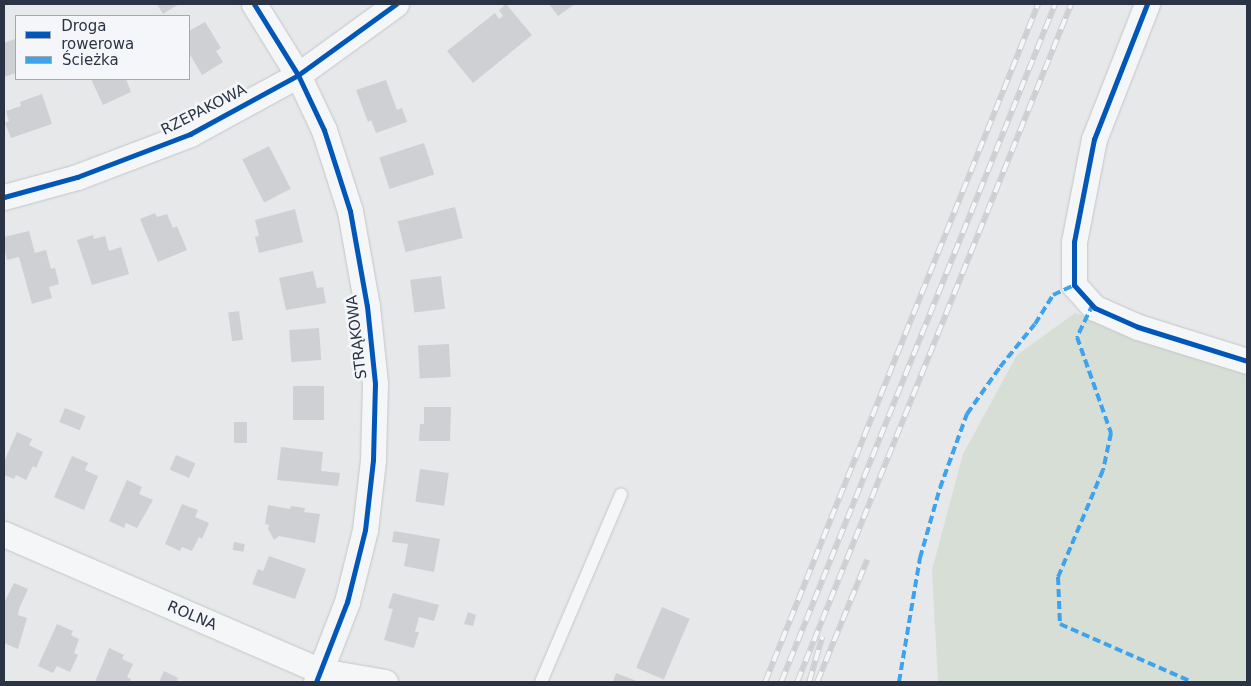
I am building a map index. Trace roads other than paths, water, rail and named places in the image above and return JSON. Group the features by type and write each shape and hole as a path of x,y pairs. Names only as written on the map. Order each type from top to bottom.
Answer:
{"street":[{"name":"STRĄKOWA","path":"254,4 298,75 324,130 350,211 367,306 375,383 373,460 365,530 348,602 319,677"},
{"name":"RZEPAKOWA","path":"4,197 77,178 190,134 298,75 396,4"},
{"path":"1147,4 1094,140 1074,242 1074,285 1095,308 1138,327 1247,361"},
{"name":"ROLNA","path":"4,534 319,677 385,682"}],"lane":[{"path":"541,682 621,494"}],"railway":[{"path":"765,682 1038,4"},
{"path":"781,682 1055,4"},
{"path":"797,682 1071,4"},
{"path":"817,682 867,560"},
{"path":"809,682 822,637"}]}
